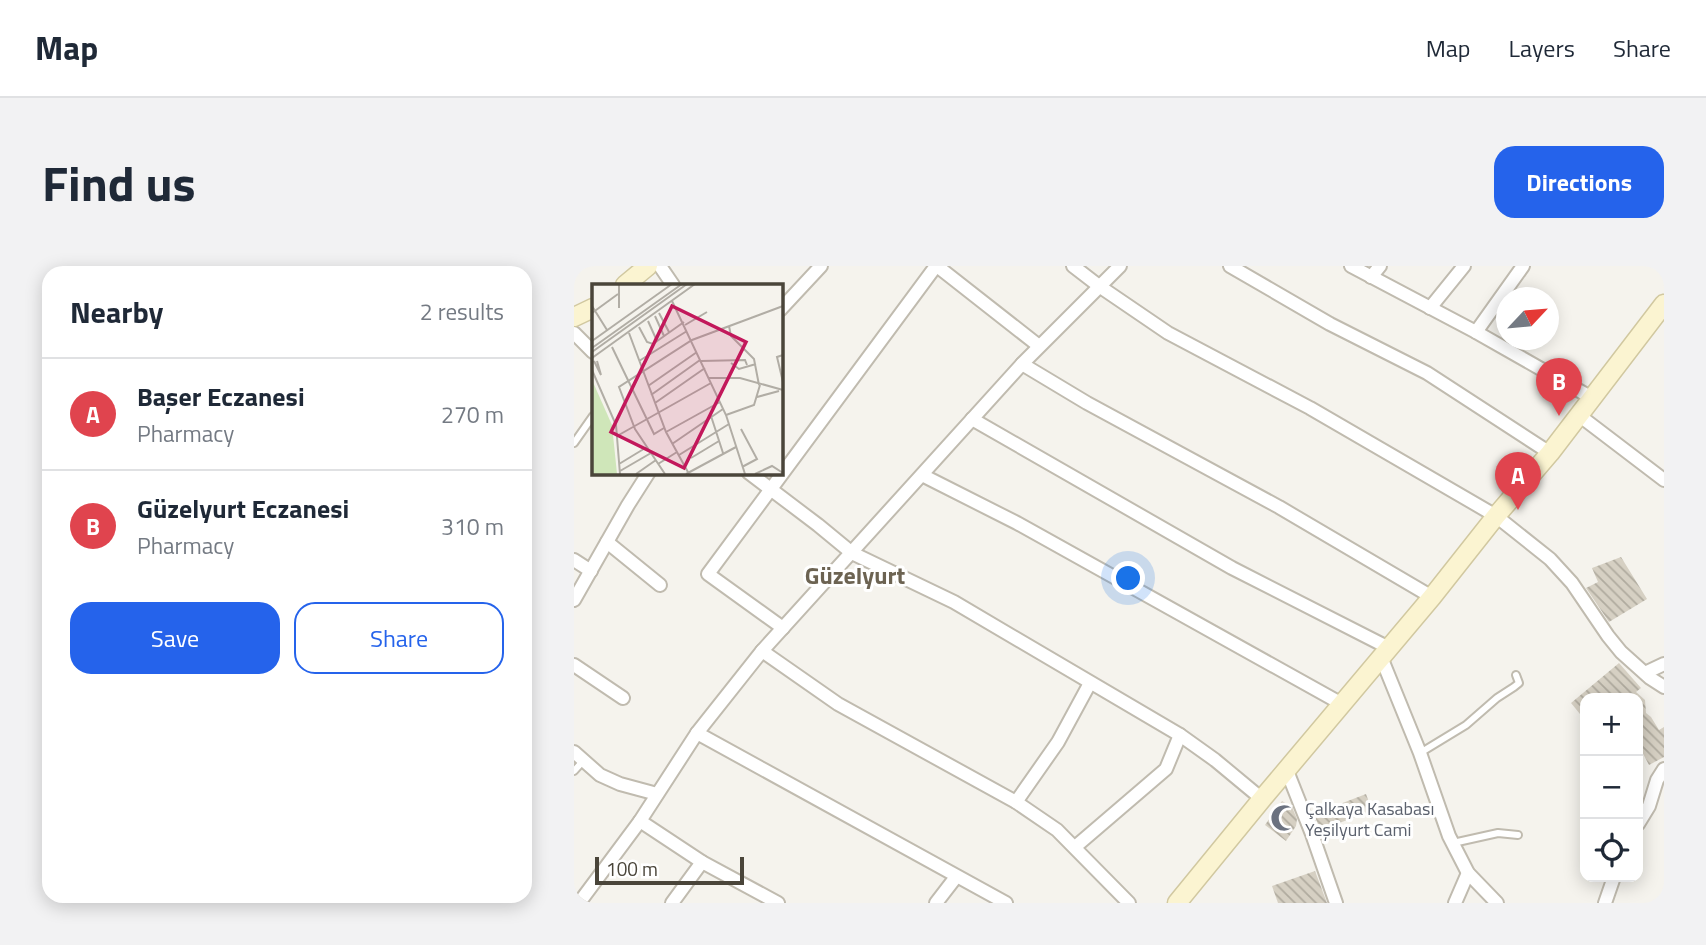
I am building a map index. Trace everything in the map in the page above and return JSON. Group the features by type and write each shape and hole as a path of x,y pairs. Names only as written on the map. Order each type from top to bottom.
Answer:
{"main road":[{"path":"626,284 648,266"},
{"path":"1177,903 1550,453 1664,304"},
{"path":"574,317 592,308"}],"street":[{"path":"660,266 672,284"},
{"path":"782,308 821,266"},
{"path":"783,628 708,574 937,266 1039,346"},
{"path":"1073,266 1168,333 1310,408 1496,516 1550,559 1572,583 1621,652 1664,687"},
{"path":"579,903 640,821 696,733 762,650 1022,364 1120,266"},
{"path":"1230,266 1330,324 1427,373 1550,453"},
{"path":"1351,266 1476,332 1592,398"},
{"path":"1371,277 1380,266"},
{"path":"1430,308 1464,266"},
{"path":"1476,332 1523,266"},
{"path":"574,333 592,351"},
{"path":"1022,364 1087,403 1279,507 1432,597"},
{"path":"1580,416 1664,480"},
{"path":"972,419 1385,653 1448,836 1468,873 1497,903"},
{"path":"574,600 648,474"},
{"path":"751,474 852,553 954,602 1180,735 1262,799"},
{"path":"922,475 1017,523 1342,704"},
{"path":"607,542 660,585"},
{"path":"574,560 591,570"},
{"path":"762,650 838,704 1016,802 1057,830 1129,903"},
{"path":"1645,673 1664,664"},
{"path":"574,665 623,698"},
{"path":"1016,802 1058,742 1090,683"},
{"path":"696,733 1006,903"},
{"path":"1075,847 1166,769 1180,735"},
{"path":"579,756 600,775 620,784 657,794"},
{"path":"1641,819 1664,769"},
{"path":"1287,771 1336,903"},
{"path":"640,821 702,862 778,903"},
{"path":"672,903 702,862"},
{"path":"1455,903 1468,873"},
{"path":"936,903 956,877"},
{"path":"1605,903 1612,882"}],"lane":[{"path":"574,443 592,417"},
{"path":"1420,753 1466,725 1514,687 1518,682 1516,675"},
{"path":"574,771 579,756"},
{"path":"1453,844 1498,833 1518,835"}],"building":[{"path":"1621,557 1647,599 1609,622 1586,588 1598,582 1592,568"},
{"path":"1619,663 1641,688 1637,693 1583,693"},
{"path":"1580,696 1580,714 1571,703"},
{"path":"1643,698 1646,713 1659,730 1664,727 1664,757 1649,765 1643,754"},
{"path":"1366,794 1372,811 1320,830 1314,814"},
{"name":"Çalkaya Kasabası Yeşilyurt Cami","path":"1282,801 1292,807 1297,819 1296,826 1286,841 1265,825"},
{"path":"1315,871 1327,903 1278,903 1272,886"}],"place":[{"name":"Güzelyurt Eczanesi","path":"1559,416"},
{"name":"Başer Eczanesi","path":"1518,510"},
{"name":"Çalkaya Kasabası Yeşilyurt Cami","path":"1284,818"}],"district":[{"name":"Güzelyurt","path":"855,575"}]}
